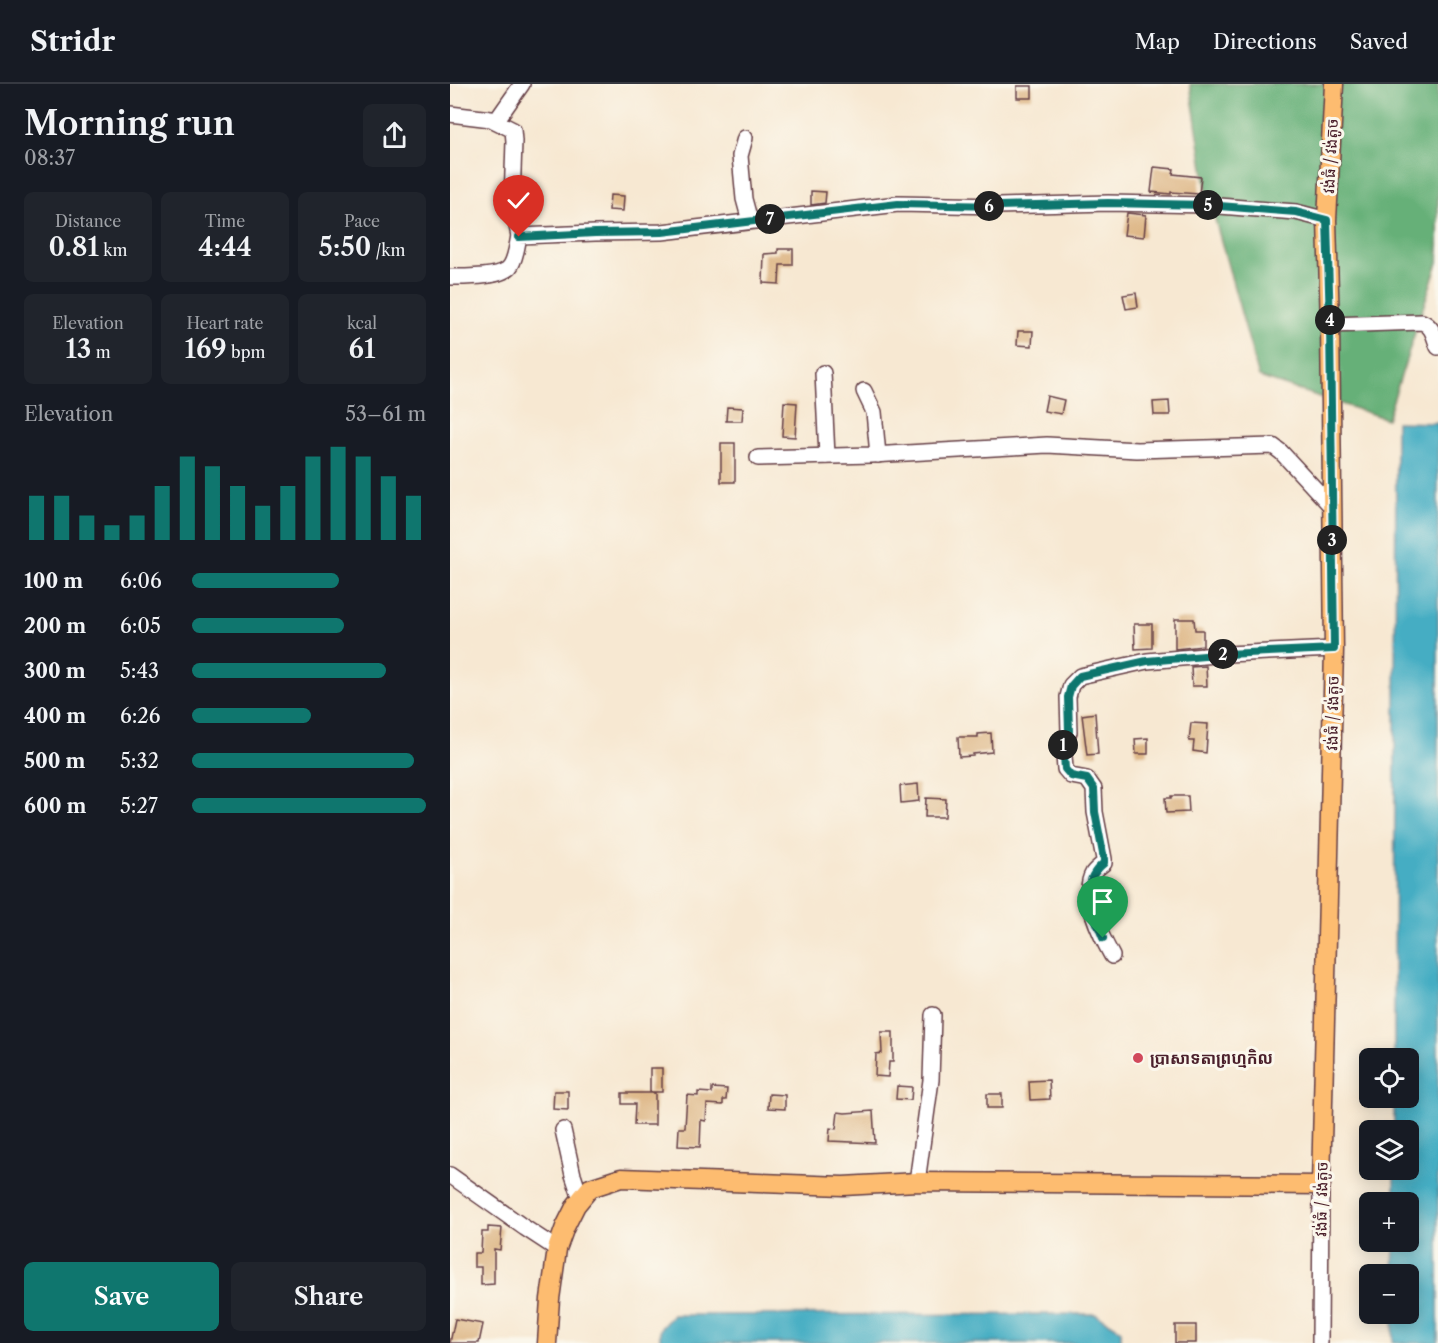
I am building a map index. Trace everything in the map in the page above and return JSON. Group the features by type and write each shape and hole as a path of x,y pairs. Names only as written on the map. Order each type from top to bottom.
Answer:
{"main road":[{"name":"វង់ធំ / វង់តូច","path":"1321,1185 1334,649 1327,220 1334,84"},
{"path":"547,1343 557,1249 565,1227 590,1188 621,1178 843,1186 917,1182 1321,1185"}],"street":[{"path":"496,121 522,84"},
{"path":"450,114 496,121 513,130 512,202 519,237 511,265 506,271 490,275 450,277"},
{"path":"745,138 740,156 744,199 750,221"},
{"path":"519,237 662,232 898,204 999,206 1108,203 1225,206 1296,212 1327,220"},
{"path":"1330,325 1422,322 1432,330 1438,347"},
{"path":"823,373 826,456"},
{"path":"864,391 874,412 878,455"},
{"path":"758,458 878,455 1047,446 1137,450 1273,446 1331,506"},
{"path":"1112,956 1090,903 1090,881 1096,869 1104,863 1095,812 1094,789 1087,779 1071,776 1065,769 1063,742 1069,732 1068,697 1071,686 1080,676 1147,661 1227,654 1334,649"},
{"path":"917,1182 931,1080 933,1015"},
{"path":"563,1130 581,1199"},
{"path":"450,1175 557,1249"},
{"name":"វង់ធំ / វង់តូច","path":"1320,1343 1321,1185"}],"green space":[{"path":"1190,84 1438,84 1438,262 1387,419 1259,377 1206,187"}],"water":[{"path":"1396,422 1438,423 1438,1343 1393,1343 1393,1324 1419,1324 1419,1264 1393,1264 1394,1252 1419,1252 1419,1192 1394,1192 1394,1180 1419,1180 1419,1120 1394,1120 1394,1108 1419,1108 1419,1048 1394,1048"},
{"path":"1095,1314 1121,1330 1121,1343 660,1343 660,1329 673,1315"}],"building":[{"path":"1017,86 1032,86 1032,98 1017,98"},
{"path":"1154,167 1174,169 1173,174 1201,177 1199,194 1151,192"},
{"path":"811,191 826,192 825,203 811,205"},
{"path":"610,195 624,196 623,211 609,210"},
{"path":"1127,213 1146,215 1144,237 1124,235"},
{"path":"778,249 793,249 793,265 780,265 779,284 763,283 764,254 778,253"},
{"path":"1136,293 1138,307 1126,309 1123,295"},
{"path":"1018,331 1033,331 1032,346 1017,345"},
{"path":"1047,396 1064,400 1061,414 1044,411"},
{"path":"1169,401 1170,415 1154,415 1153,402"},
{"path":"784,402 797,403 795,437 782,436"},
{"path":"727,407 743,408 742,421 726,421"},
{"path":"721,443 735,443 735,482 721,482"},
{"path":"1175,619 1194,619 1195,630 1203,630 1203,646 1175,649"},
{"path":"1134,624 1152,624 1152,648 1135,649"},
{"path":"1206,666 1207,686 1192,686 1191,667"},
{"path":"1095,713 1098,754 1087,755 1082,715"},
{"path":"1191,723 1208,724 1206,753 1193,751 1194,741 1189,741"},
{"path":"991,733 992,752 959,757 958,737 978,737 978,734"},
{"path":"1148,738 1148,754 1136,754 1135,739"},
{"path":"918,784 919,801 901,803 900,786"},
{"path":"1171,796 1188,796 1189,812 1166,813 1165,798 1171,798"},
{"path":"926,798 946,799 945,817 925,817"},
{"path":"881,1032 893,1032 893,1062 889,1062 888,1077 875,1076 876,1054 882,1053"},
{"path":"650,1068 662,1068 662,1092 650,1092"},
{"path":"1049,1080 1050,1099 1030,1100 1029,1081"},
{"path":"897,1086 912,1087 911,1100 896,1099"},
{"path":"712,1088 727,1089 726,1100 723,1100 723,1105 707,1104 706,1121 701,1120 700,1147 678,1146 679,1128 685,1128 687,1095 698,1096 698,1092 712,1093"},
{"path":"554,1091 568,1091 568,1110 553,1109"},
{"path":"622,1093 655,1093 655,1125 634,1125 635,1104 622,1104"},
{"path":"769,1094 785,1095 785,1109 768,1108"},
{"path":"987,1094 1002,1094 1002,1108 987,1108"},
{"path":"873,1111 875,1143 829,1141 830,1128 836,1129 838,1112"},
{"path":"488,1227 502,1228 500,1250 494,1249 494,1284 481,1285 481,1267 474,1267 474,1253 481,1253 482,1232 488,1232"},
{"path":"455,1319 483,1324 479,1343 450,1343"},
{"path":"1175,1325 1196,1325 1196,1343 1175,1343"}],"place":[{"name":"ប្រាសាទតាព្រហ្មកិល","path":"1138,1058"}],"route":[{"path":"519,237 662,232 898,204 1207,205 1296,212 1327,220 1334,649 1227,654 1147,661 1080,676 1071,686 1068,697 1069,732 1063,742 1063,757 1065,769 1071,776 1087,779 1094,789 1095,812 1104,863 1092,874 1090,903 1103,938"}]}
